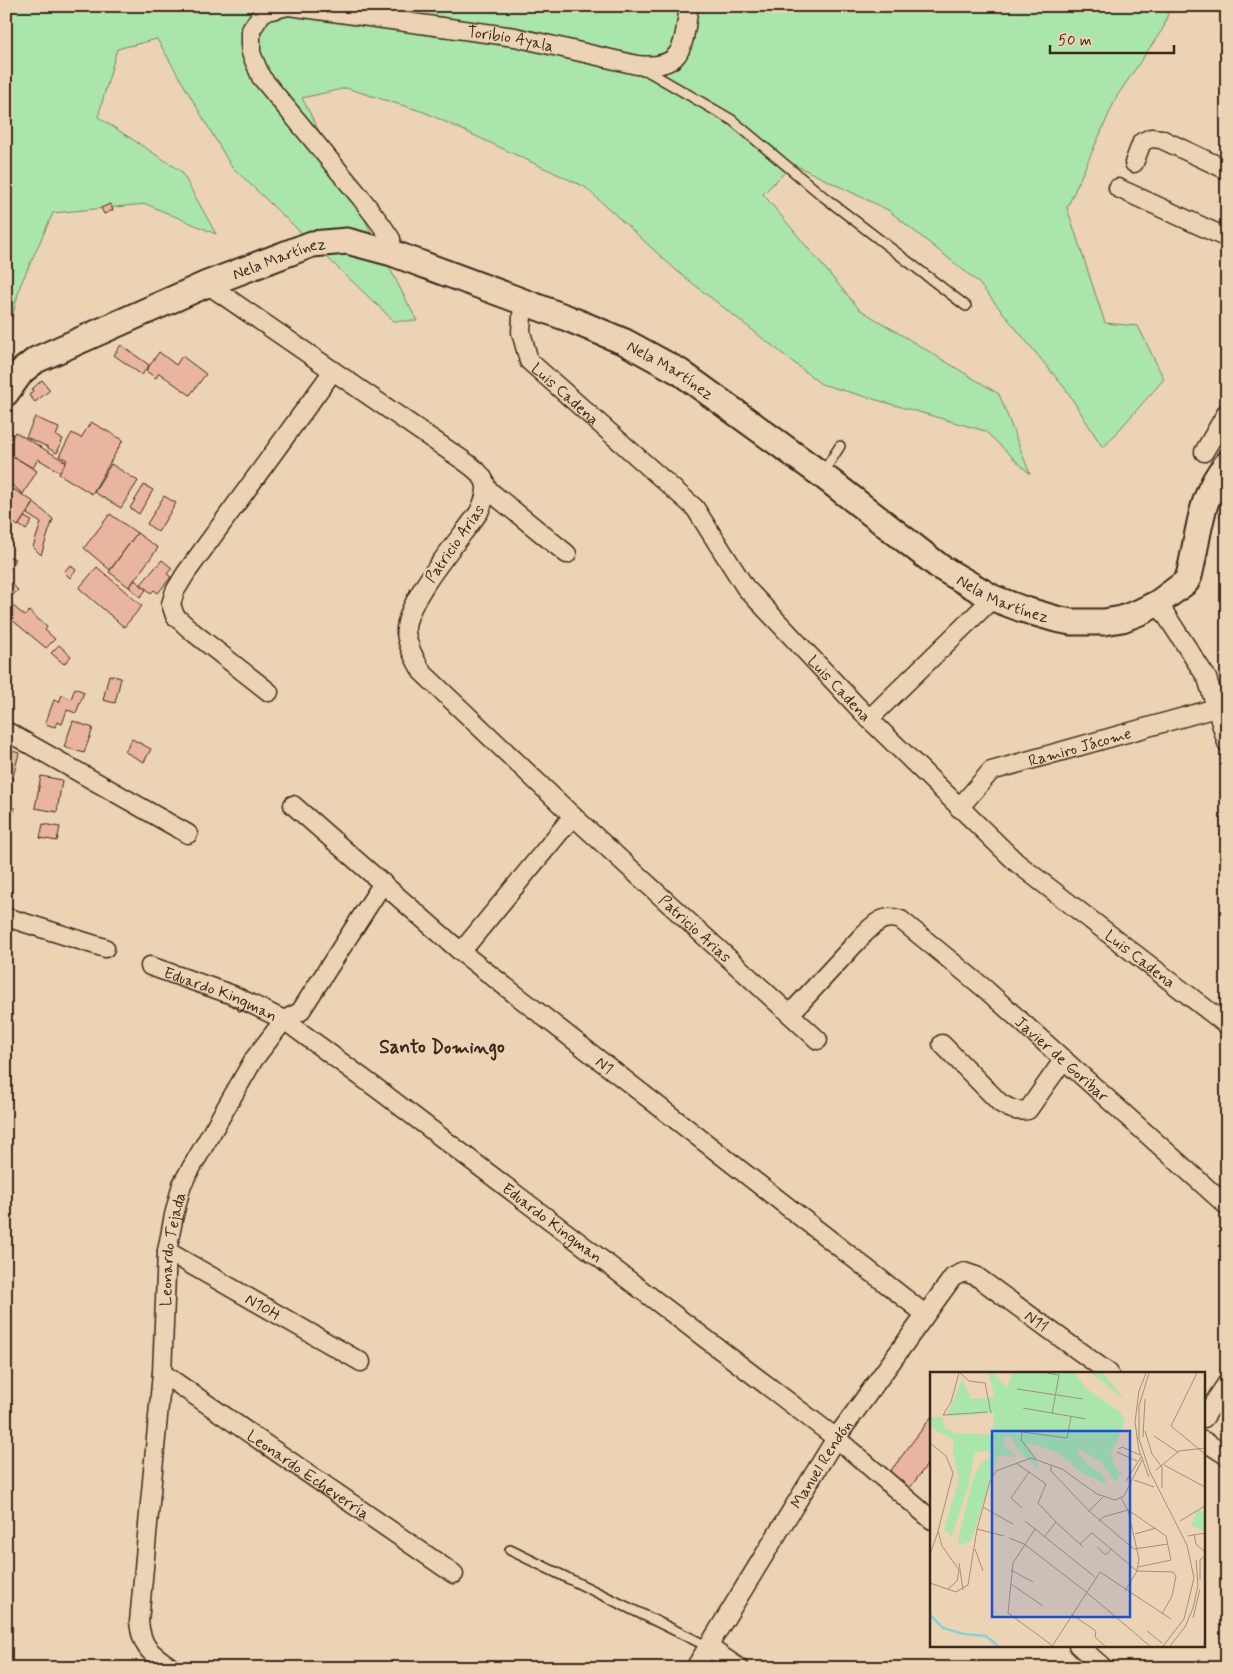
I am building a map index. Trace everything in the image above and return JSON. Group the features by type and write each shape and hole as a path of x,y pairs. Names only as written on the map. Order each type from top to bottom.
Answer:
{"main road":[{"name":"Nela Martínez","path":"6,393 22,371 36,360 207,284 312,244 347,241 392,253 523,301 625,342 680,372 822,475 940,567 993,598 1056,619 1088,623 1122,618 1158,604 1186,582 1190,576 1201,514 1218,476 1227,464"}],"street":[{"name":"Toribio Ayala","path":"392,253 391,239 383,227 261,77 251,54 250,30 264,12 288,6 515,37 653,67 667,63 678,55 684,41 689,6"},
{"path":"1134,163 1142,142 1151,138 1161,139 1227,170"},
{"path":"1118,188 1227,238"},
{"name":"Patricio Arias","path":"207,284 476,469 485,478 487,489 479,512 422,589 411,609 406,631 410,650 422,672 573,816 818,1040"},
{"name":"Luis Cadena","path":"523,301 521,332 529,361 695,508 745,587 869,719 1017,863 1227,1025"},
{"path":"269,692 175,616 171,604 175,591 186,573 333,371"},
{"path":"1204,452 1227,412"},
{"path":"487,489 567,554"},
{"path":"869,719 993,598"},
{"path":"1158,604 1207,678 1222,710 1227,743"},
{"name":"Ramiro Jácome","path":"959,808 991,771 1222,710"},
{"path":"6,731 188,834"},
{"name":"N1","path":"294,805 461,952 925,1314"},
{"path":"461,952 573,816"},
{"name":"Leonardo Tejada","path":"170,1666 148,1649 141,1637 139,1622 162,1373 166,1251 182,1184 254,1060 284,1020 300,1012 383,883"},
{"path":"6,917 105,948"},
{"name":"Javier de Goribar","path":"790,1014 864,934 884,918 901,920 984,988 1227,1206"},
{"name":"Eduardo Kingman","path":"150,966 233,995 284,1020 383,1092 836,1438 930,1518"},
{"path":"942,1044 1000,1103 1009,1109 1019,1112 1028,1110 1064,1059"},
{"name":"N10H","path":"166,1251 362,1362"},
{"name":"Manuel Rendón","path":"695,1668 836,1438 925,1314 953,1278 964,1272"},
{"name":"N11","path":"964,1272 976,1276 1108,1372"},
{"name":"Leonardo Echeverría","path":"162,1373 454,1574"},
{"path":"1206,1415 1227,1383"},
{"path":"1206,1442 1227,1456"},
{"path":"707,1646 739,1668"},
{"path":"1079,1646 1104,1668"}],"lane":[{"path":"637,65 732,120 824,197 966,306"},
{"path":"822,475 840,446"},
{"path":"510,1550 707,1646"}],"green space":[{"path":"6,6 1170,6 1164,27 1117,96 1067,208 1105,323 1138,326 1164,379 1103,448 1067,391 977,281 888,210 793,164 763,194 859,309 999,394 1030,474 985,431 821,384 677,271 585,187 424,112 346,88 302,98 417,321 394,321 231,166 157,39 117,49 98,117 181,171 216,234 146,204 53,213 20,286 6,342"}],"building":[{"path":"110,204 113,210 104,214 101,208"},
{"path":"121,345 149,365 142,375 114,355"},
{"path":"159,352 176,365 182,356 206,374 190,395 159,373 156,378 146,371"},
{"path":"42,380 50,390 35,402 29,395 33,391 32,389"},
{"path":"35,417 59,428 56,436 63,439 57,453 26,437"},
{"path":"91,422 123,440 92,494 59,474 67,460 59,456 72,433 81,438"},
{"path":"15,432 66,462 60,472 38,459 33,468 6,452 6,439 10,441"},
{"path":"6,452 37,471 23,494 6,480"},
{"path":"111,464 138,481 121,508 94,492"},
{"path":"144,485 153,490 139,514 130,508"},
{"path":"13,489 34,502 18,526 6,518 6,499"},
{"path":"164,496 176,503 158,532 147,524"},
{"path":"34,503 53,519 41,555 33,547 41,523 27,514"},
{"path":"110,514 137,533 110,570 84,548"},
{"path":"24,517 32,521 26,530 19,525"},
{"path":"137,533 158,548 129,587 109,572"},
{"path":"6,555 15,559 6,577"},
{"path":"162,560 172,568 167,574 171,577 158,593 154,590 151,593 141,584"},
{"path":"70,565 76,570 70,578 64,572"},
{"path":"97,567 142,606 124,627 79,588"},
{"path":"7,580 18,590 8,600 6,598"},
{"path":"135,580 146,590 140,597 129,587"},
{"path":"6,600 25,616 29,611 47,627 45,630 55,639 46,648 6,615"},
{"path":"59,645 71,656 64,664 51,653"},
{"path":"109,675 121,678 115,703 103,700"},
{"path":"75,688 84,692 76,713 67,710 62,724 57,722 55,727 45,724 54,700 59,702 62,695 71,699"},
{"path":"73,721 93,728 84,753 64,747"},
{"path":"132,739 151,749 144,762 125,752"},
{"path":"6,749 19,753 11,785 6,784"},
{"path":"41,776 62,780 57,812 35,808"},
{"path":"6,806 15,808 10,826 6,825"},
{"path":"43,824 60,827 57,841 40,838"},
{"path":"930,1419 930,1461 909,1489 889,1473"}],"district":[{"name":"Santo Domingo","path":"442,1046"}]}
